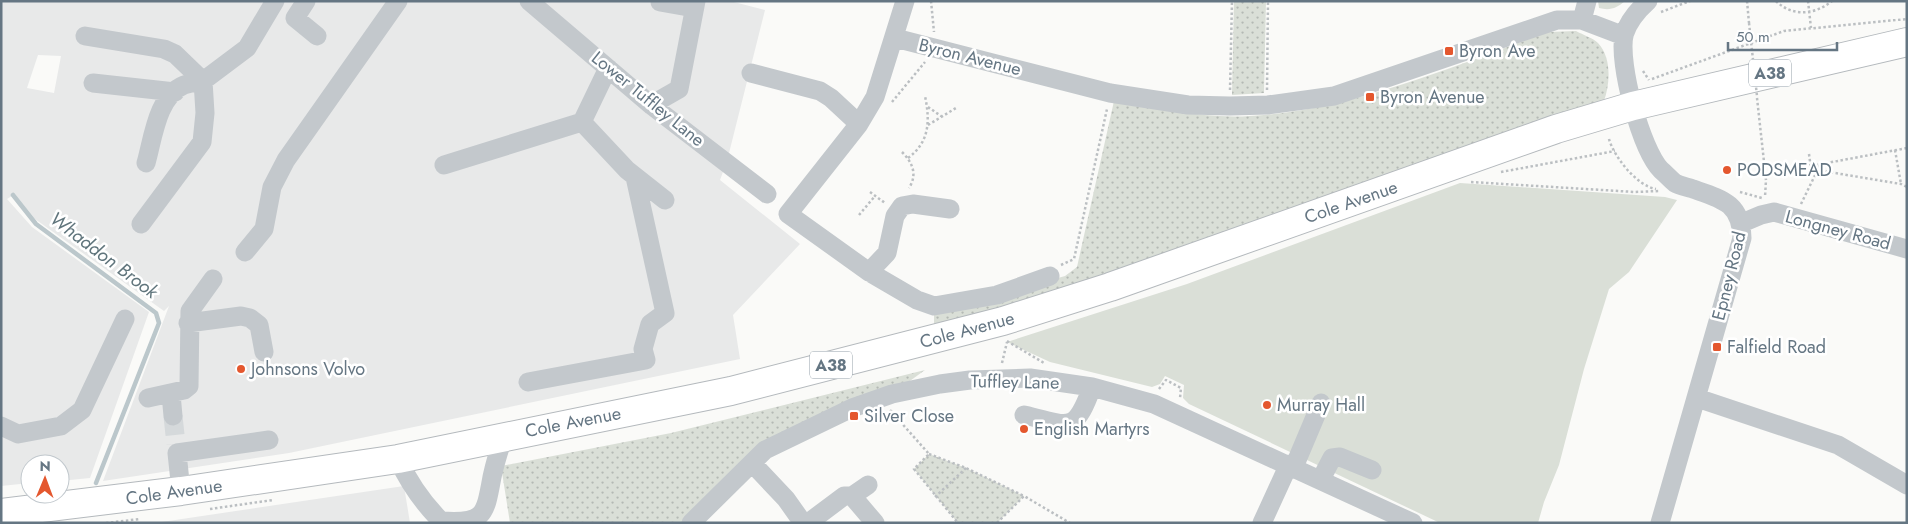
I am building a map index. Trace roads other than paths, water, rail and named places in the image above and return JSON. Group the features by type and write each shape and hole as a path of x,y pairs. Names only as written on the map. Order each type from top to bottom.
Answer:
{"highway":[{"name":"Cole Avenue","path":"1,513 181,491 398,459 731,391 1003,321 1110,287 1556,129 1631,95 1907,42"}],"street":[{"path":"146,163 161,109 167,98 182,85 203,81 246,48 275,1"},
{"path":"306,1 295,18 317,36"},
{"path":"245,252 264,229 272,187 286,160 398,1"},
{"name":"Lower Tuffley Lane","path":"529,1 651,105 767,194"},
{"path":"905,1 896,38 875,97 859,124 788,214 869,272 917,300 934,306 997,295 1050,276"},
{"path":"1582,20 1587,1"},
{"path":"651,105 679,89 695,4 660,2"},
{"path":"1624,36 1632,18 1651,9"},
{"name":"Byron Avenue","path":"896,38 1110,93 1188,105 1230,106 1268,105 1334,96 1557,20 1582,20 1624,36"},
{"path":"86,36 155,46 175,54 203,81 205,113 202,142 141,224"},
{"name":"Epney Road","path":"1624,36 1624,66 1631,95 1647,145 1660,168 1676,184 1718,197 1726,202 1734,208 1742,222 1742,238 1660,523"},
{"path":"444,165 582,122 608,68"},
{"path":"751,72 820,91 831,98 859,124"},
{"path":"94,83 175,92"},
{"path":"582,122 635,177 664,200"},
{"path":"528,382 646,360 643,349 650,324 665,314 635,177"},
{"path":"869,272 887,253 894,208 908,204 950,210"},
{"name":"Longney Road","path":"1742,222 1774,212 1907,249"},
{"path":"148,398 171,394 184,390 189,386 188,323 190,311 214,279"},
{"path":"188,323 241,316 250,318 259,325 264,352"},
{"path":"1,426 18,434 61,426 82,410 125,319"},
{"name":"Tuffley Lane","path":"691,523 765,450 814,424 898,392 970,380 1030,378 1092,387 1154,404 1413,523"},
{"path":"1024,416 1063,425 1071,423 1081,414 1092,387"},
{"path":"171,394 174,416"},
{"path":"1697,398 1838,445 1907,485"},
{"path":"1262,523 1292,466 1321,403"},
{"path":"398,459 406,478 428,508 441,521 458,522 477,518 488,506 495,461 504,436"},
{"path":"181,491 176,448 269,440"},
{"path":"1320,479 1332,458 1340,457 1372,470"},
{"path":"752,463 786,499 803,523"},
{"path":"808,523 844,496 852,496 868,485"},
{"path":"852,496 875,523"}],"waterway":[{"name":"Whaddon Brook","path":"13,195 36,224 156,313 159,323 96,483"}],"tunnel":[{"path":"173,416 176,444"}],"place":[{"name":"Byron Ave","path":"1449,51"},
{"name":"Byron Avenue","path":"1370,97"},
{"name":"PODSMEAD","path":"1727,170"},
{"name":"Falfield Road","path":"1717,347"},
{"name":"Johnsons Volvo","path":"241,369"},
{"name":"Murray Hall","path":"1267,405"},
{"name":"Silver Close","path":"854,416"},
{"name":"English Martyrs","path":"1024,429"}]}
